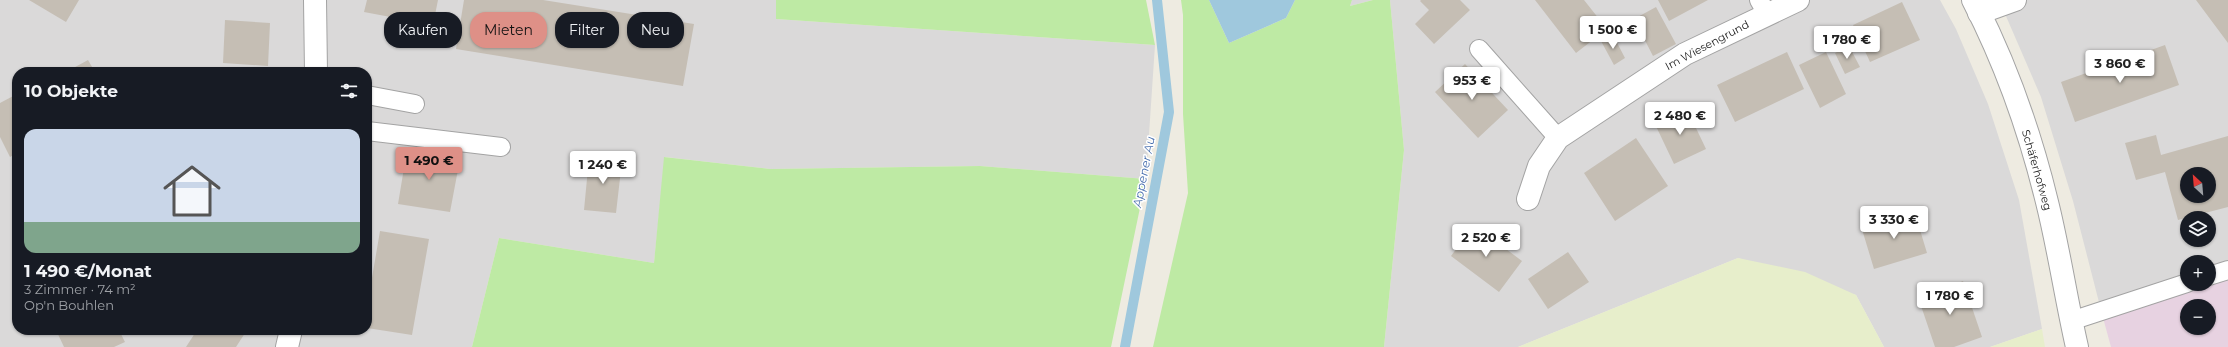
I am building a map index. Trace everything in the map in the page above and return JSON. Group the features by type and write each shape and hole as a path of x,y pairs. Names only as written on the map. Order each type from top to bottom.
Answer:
{"street":[{"path":"315,0 316,67"},
{"name":"Im Wiesengrund","path":"1528,199 1539,166 1558,138 1685,54 1763,7 1798,0"},
{"path":"1976,6 2015,0"},
{"name":"Schäferhofweg","path":"1976,6 2008,77 2034,152 2047,202 2071,321 2078,347"},
{"path":"287,347 290,335"}],"lane":[{"path":"1479,49 1558,138"},
{"path":"372,97 415,104"},
{"path":"372,131 501,147"},
{"path":"2216,274 2228,270"},
{"path":"2071,321 2180,285"}],"shaded area":[{"path":"0,0 776,0 776,19 1155,45 1146,179 980,166 770,169 665,157 654,263 499,238 472,347 0,347"},
{"path":"1352,0 1373,0 1350,6"},
{"path":"1390,0 1940,0 1956,29 1988,104 2019,200 2042,329 1990,347 1884,347 1856,295 1738,258 1518,347 1384,347 1404,150"},
{"path":"1999,0 2228,0 2228,273 2216,277 2216,255 2180,255 2180,286 2102,314 2073,201 2041,97"},
{"path":"2228,273 2228,347 2111,347 2102,314 2180,289 2180,291 2216,291 2216,280"}],"green space":[{"path":"776,0 1146,0 1155,45 776,19"},
{"path":"1181,0 1209,0 1229,43 1286,18 1295,0 1352,0 1350,6 1373,0 1390,0 1404,150 1384,347 1153,347 1188,193 1183,114 1183,15"},
{"path":"664,157 770,169 980,166 1146,179 1111,347 472,347 499,238 654,263"},
{"path":"1738,258 1805,272 1856,295 1884,347 1518,347"},
{"path":"2042,329 2045,347 1990,347"}],"water":[{"path":"1209,0 1295,0 1286,18 1229,43"}],"building":[{"path":"29,0 79,0 66,22"},
{"path":"367,0 438,0 436,12 384,12 384,16 364,12"},
{"path":"464,0 543,0 618,12 555,12 555,48 619,48 619,12 627,13 627,48 684,48 684,22 694,24 683,86 456,49 462,48 462,12"},
{"path":"1460,0 1470,10 1434,44 1415,24 1429,10 1420,1"},
{"path":"1535,0 1584,0 1607,29 1576,53"},
{"path":"1658,0 1708,0 1669,21"},
{"path":"2196,0 2228,0 2228,43"},
{"path":"1902,2 1920,40 1870,62 1853,25"},
{"path":"1656,7 1676,44 1653,56 1634,19"},
{"path":"225,20 270,23 268,66 223,63"},
{"path":"1613,35 1625,58 1614,65 1601,41"},
{"path":"2165,45 2179,85 2075,122 2061,82"},
{"path":"1849,46 1860,67 1845,74 1835,53"},
{"path":"1787,52 1804,89 1735,122 1717,85"},
{"path":"1826,52 1846,94 1820,108 1799,65"},
{"path":"88,60 92,67 75,67"},
{"path":"1465,64 1508,110 1478,138 1435,92"},
{"path":"12,97 12,156 10,157 0,137 0,103"},
{"path":"1686,107 1706,149 1674,164 1654,122"},
{"path":"2156,135 2161,155 2228,136 2228,207 2213,211 2180,211 2180,219 2178,220 2165,172 2136,180 2125,143"},
{"path":"1636,138 1668,186 1615,221 1584,173"},
{"path":"407,150 460,159 450,212 398,204"},
{"path":"589,158 622,161 616,213 584,210"},
{"path":"1914,210 1927,253 1874,269 1861,226"},
{"path":"1474,225 1522,261 1499,292 1451,256"},
{"path":"380,231 429,239 412,335 372,329 372,278"},
{"path":"1568,252 1589,282 1548,309 1528,279"},
{"path":"1963,281 1982,337 1954,347 1935,347 1918,297"},
{"path":"58,335 122,335 125,342 114,347 64,347"},
{"path":"194,335 244,335 236,347 186,347"}],"waterway":[{"name":"Appener Au","path":"1125,347 1169,112 1157,0"}]}
